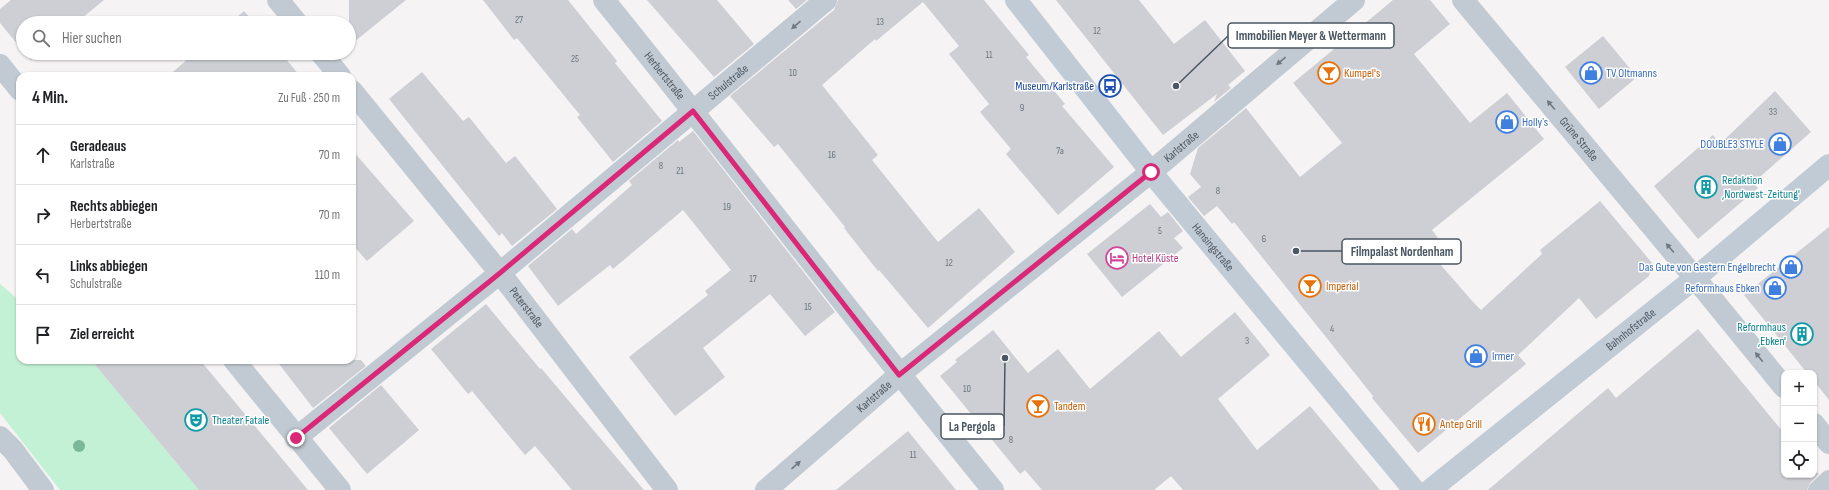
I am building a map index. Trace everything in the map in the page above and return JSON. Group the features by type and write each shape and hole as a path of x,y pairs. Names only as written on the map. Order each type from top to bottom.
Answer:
{"street":[{"path":"278,0 291,16"},
{"name":"Herbertstraße","path":"604,0 693,111 899,375 993,490"},
{"name":"Schulstraße","path":"296,438 500,273 826,0"},
{"name":"Hansingstraße","path":"1016,0 1151,172 1414,490"},
{"name":"Karlstraße","path":"766,490 899,375 1151,172 1354,0"},
{"name":"Grüne Straße","path":"1463,0 1781,383"},
{"path":"327,60 337,72"},
{"path":"0,65 16,85"},
{"name":"Peterstraße","path":"356,96 500,273 667,490"},
{"name":"Bahnhofstraße","path":"1430,490 1695,278 1829,165"},
{"path":"237,364 296,438 340,490"},
{"path":"1817,428 1829,443"},
{"path":"6,443 43,490"}],"lane":[{"path":"1817,490 1829,479"}],"green space":[{"path":"0,284 16,298 16,364 94,364 199,490 60,490 0,413"}],"building":[{"path":"11,0 104,0 85,16 16,16 16,42 0,23 0,9"},
{"path":"349,0 406,0 356,40 356,16 349,16"},
{"path":"483,0 568,0 617,61 615,63 662,121 613,162 577,117 580,115 517,38 514,40"},
{"path":"647,0 717,0 754,44 714,77"},
{"path":"788,0 807,0 796,9"},
{"path":"838,0 984,0 1029,55 1026,57 1065,104 1062,106 1114,167 1058,215 1006,154 1011,149 980,112 989,104 949,54 959,46 923,2 876,41 875,39 822,85 878,155 872,160 938,242 979,208 1015,252 928,328 879,270 878,271 844,228 845,227 778,144 774,147 730,96 834,10"},
{"path":"1056,0 1139,0 1174,44 1205,20 1245,71 1228,85 1231,88 1214,102 1217,94 1163,135"},
{"path":"1393,0 1430,0 1450,24 1414,54 1470,123 1507,93 1544,139 1432,230 1451,255 1440,264 1473,302 1481,310 1542,254 1540,250 1600,201 1652,263 1649,276 1596,319 1579,298 1518,355 1526,364 1418,453 1372,398 1373,396 1234,222 1232,224 1217,206 1204,216 1188,197 1201,187 1190,174 1198,148 1246,108 1300,177 1342,143 1293,83"},
{"path":"244,11 249,16 238,16"},
{"path":"1603,36 1637,77 1599,109 1565,67"},
{"path":"187,60 287,60 297,72 173,72"},
{"path":"422,72 463,121 469,117 506,163 515,156 557,209 512,246 502,233 499,236 389,99"},
{"path":"1775,91 1811,132 1753,183 1758,188 1698,239 1654,186 1713,135 1720,144"},
{"path":"693,131 835,312 805,336 770,294 703,348 725,377 675,416 629,357 708,295 705,291 731,270 683,210 613,269 610,265 558,306 528,266 572,229 576,234 632,185 629,181 678,140 679,142"},
{"path":"356,155 414,221 367,261 356,249"},
{"path":"1150,204 1161,217 1168,212 1183,231 1174,238 1183,248 1122,297 1087,254"},
{"name":"Reformhaus ,Ebken'","path":"1829,227 1829,400 1817,385 1817,370 1805,370 1744,295"},
{"path":"486,304 644,490 572,490 535,446 525,455 472,391 468,394 431,349"},
{"path":"1235,312 1270,355 1218,399 1257,450 1310,406 1380,490 1183,490 1171,476 1154,490 1042,490 1025,470 1020,474 940,376 957,362 955,360 993,330 1028,373 1058,349 1090,389 1159,331 1181,357"},
{"path":"1698,329 1781,429 1781,478 1815,478 1810,483 1807,490 1488,490 1608,388 1616,398"},
{"path":"356,360 361,360 366,366 313,408 279,364 356,364"},
{"name":"Theater Fatale","path":"94,364 203,364 308,490 199,490"},
{"path":"381,385 419,430 367,474 329,428"},
{"path":"908,431 956,490 836,490"}],"place":[{"name":"Kumpel's","path":"1329,73"},
{"name":"TV Oltmanns","path":"1591,73"},
{"name":"Museum/Karlstraße","path":"1110,86"},
{"name":"Immobilien Meyer & Wettermann","path":"1176,86"},
{"name":"Hollyʼs","path":"1507,122"},
{"name":"DOUBLE3 STYLE","path":"1780,144"},
{"name":"Redaktion ,Nordwest-Zeitung'","path":"1706,187"},
{"name":"Filmpalast Nordenham","path":"1296,251"},
{"name":"Hotel Küste","path":"1117,258"},
{"name":"Das Gute von Gestern Engelbrecht","path":"1791,267"},
{"name":"Imperial","path":"1310,286"},
{"name":"Reformhaus Ebken","path":"1775,288"},
{"name":"Reformhaus ,Ebken'","path":"1802,334"},
{"name":"Irmer","path":"1476,356"},
{"name":"La Pergola","path":"1005,358"},
{"name":"Tandem","path":"1038,406"},
{"name":"Theater Fatale","path":"196,420"},
{"name":"Antep Grill","path":"1424,424"}],"route":[{"path":"296,438 500,273 693,111 899,375 1151,172"}]}
